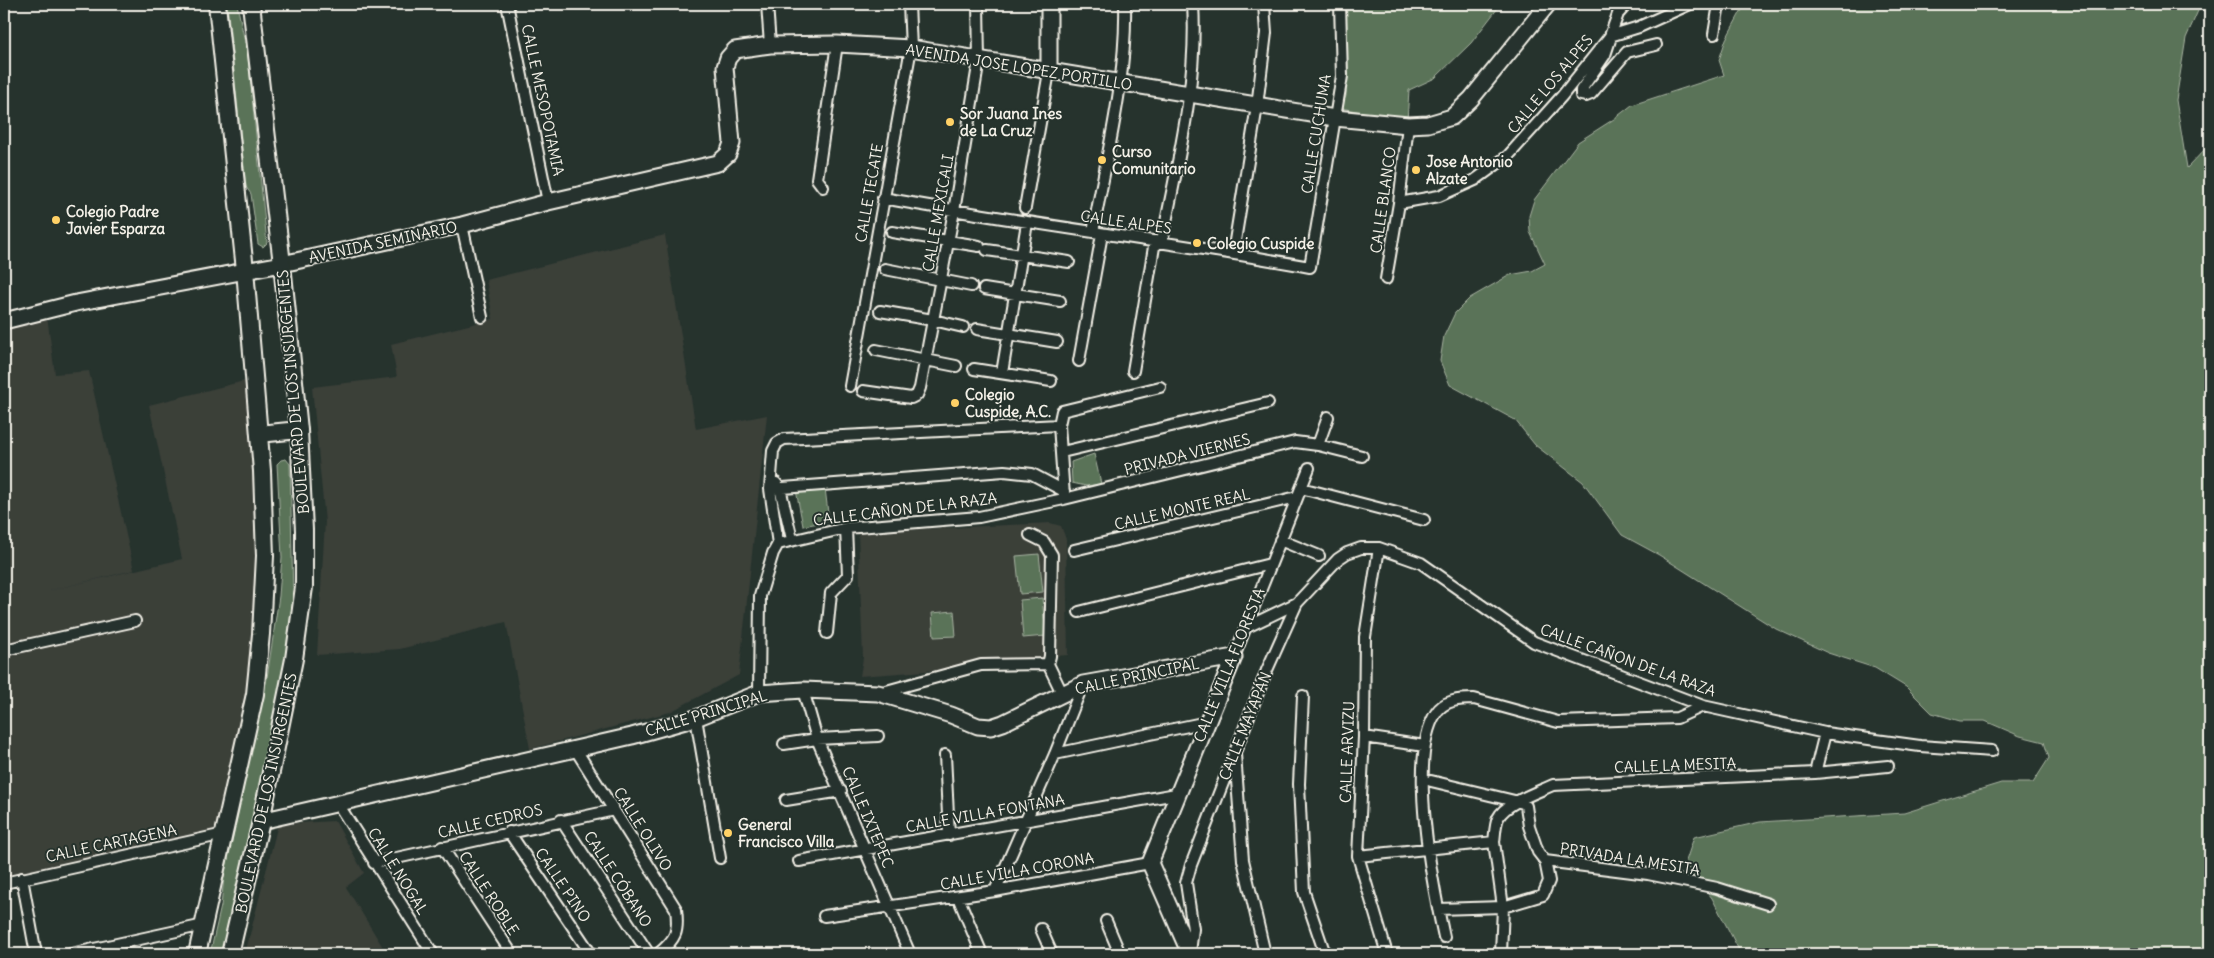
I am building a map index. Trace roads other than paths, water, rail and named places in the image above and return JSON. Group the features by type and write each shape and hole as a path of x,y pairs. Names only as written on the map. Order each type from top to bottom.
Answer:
{"main road":[{"name":"BOULEVARD DE LOS INSURGENTES","path":"197,954 255,694 261,634 265,556 259,434 245,270 217,4"},
{"name":"BOULEVARD DE LOS INSURGENTES","path":"230,954 261,822 294,659 304,587 304,521 299,430 252,4"},
{"path":"259,434 299,430"}],"street":[{"name":"CALLE MESOPOTAMIA","path":"507,4 548,202"},
{"path":"767,4 770,45"},
{"name":"CALLE TECATE","path":"850,386 911,48 909,4"},
{"name":"CALLE MEXICALI","path":"863,391 911,398 917,395 926,360 949,240 978,60 978,4"},
{"path":"1025,208 1049,72 1049,4"},
{"path":"1079,361 1120,84 1125,4"},
{"path":"1133,371 1158,242 1190,94 1194,4"},
{"path":"1233,253 1257,106 1266,33 1264,4"},
{"name":"CALLE CUCHUMA","path":"1310,267 1342,76 1340,4"},
{"name":"AVENIDA JOSE LOPEZ PORTILLO","path":"728,154 732,143 725,67 728,58 735,50 770,45 837,44 911,48 1335,118 1408,125 1428,124 1452,117 1471,98 1548,4"},
{"name":"CALLE LOS ALPES","path":"1399,203 1439,196 1476,180 1508,156 1562,96 1610,36 1616,9 1628,4"},
{"path":"1656,44 1627,52 1591,94 1581,95 1581,90 1606,54 1610,36 1639,27 1690,4"},
{"path":"1714,34 1719,4"},
{"path":"823,187 817,179 837,44"},
{"name":"CALLE BLANCO","path":"1386,279 1399,203 1408,125"},
{"name":"AVENIDA SEMINARIO","path":"4,321 76,303 282,264 462,225 548,202 718,163 728,154"},
{"name":"CALLE ALPES","path":"883,198 1027,223 1233,253 1310,267"},
{"path":"1002,373 1016,293 1020,253 1027,223"},
{"path":"462,225 482,317"},
{"path":"892,232 949,240 983,248 1069,262"},
{"path":"885,269 971,286"},
{"path":"984,289 1060,301"},
{"path":"880,311 963,327"},
{"path":"977,329 1057,342"},
{"path":"876,350 956,366"},
{"path":"974,369 1051,381"},
{"path":"1064,495 1062,452 1058,425 1062,411 1160,387"},
{"path":"1062,452 1268,403"},
{"path":"1318,445 1328,418"},
{"path":"792,539 772,478 772,451 777,443 784,439 1058,425"},
{"name":"PRIVADA VIERNES","path":"1064,495 1295,442 1318,445 1362,456"},
{"name":"CALLE VILLA FLORESTA","path":"1150,863 1176,794 1247,627 1309,468"},
{"path":"775,488 1004,471 1032,474 1064,495"},
{"path":"759,693 760,596 773,553 778,544 775,488"},
{"path":"1299,492 1424,520"},
{"name":"CALLE MONTE REAL","path":"1074,550 1299,492"},
{"name":"CALLE CAÑON DE LA RAZA","path":"778,544 792,539 846,528 979,517 1064,495"},
{"path":"827,633 831,593 848,575 846,528"},
{"path":"1030,535 1044,542 1052,555 1050,656 1048,664 1062,693"},
{"path":"1280,540 1319,556"},
{"name":"CALLE MAYAPÁN","path":"1190,954 1193,929 1186,883 1190,865 1297,602 1338,559 1347,553 1361,548 1379,548"},
{"name":"CALLE CAÑON DE LA RAZA","path":"1379,548 1408,558 1430,569 1534,642 1703,706 1825,733 1920,746 1992,751"},
{"name":"CALLE ARVIZU","path":"1379,548 1365,637 1364,737 1358,856 1387,954"},
{"path":"1079,612 1270,564"},
{"path":"1247,627 1297,602"},
{"path":"4,650 135,621"},
{"name":"CALLE PRINCIPAL","path":"261,822 576,750 696,718 759,693 803,690 878,693 951,715 978,726 991,727 1004,723 1082,684 1234,657"},
{"path":"878,693 981,665 1048,664"},
{"path":"995,892 1056,754 1082,684"},
{"name":"CALLE IXTEPEC","path":"803,690 817,739 910,954"},
{"path":"1303,696 1300,784 1304,892 1325,954"},
{"path":"1444,937 1428,850 1424,811 1425,746 1436,712 1449,702 1474,698 1558,722 1677,718 1703,706"},
{"path":"696,718 720,858"},
{"path":"1056,754 1207,722"},
{"path":"1815,773 1825,733"},
{"path":"784,744 817,739 878,736"},
{"path":"1364,737 1425,746"},
{"name":"CALLE OLIVO","path":"576,750 676,908 678,926 671,943 658,954"},
{"path":"1235,751 1243,860 1264,954"},
{"path":"945,755 949,835"},
{"name":"CALLE LA MESITA","path":"1501,954 1503,907 1494,842 1498,817 1517,801 1553,785 1815,773 1888,766"},
{"path":"1431,781 1517,801 1526,806 1528,826 1538,852 1545,861 1549,881 1542,895 1503,907 1438,909"},
{"path":"786,800 841,791"},
{"name":"CALLE VILLA FONTANA","path":"798,861 1024,823 1176,794"},
{"name":"CALLE NOGAL","path":"338,804 433,954"},
{"name":"CALLE CEDROS","path":"374,862 614,810"},
{"name":"CALLE CÓBANO","path":"561,820 649,954"},
{"name":"CALLE PINO","path":"509,832 591,954"},
{"name":"CALLE CARTAGENA","path":"4,883 224,834"},
{"path":"1358,856 1494,842"},
{"name":"CALLE ROBLE","path":"442,847 512,954"},
{"name":"PRIVADA LA MESITA","path":"1545,861 1648,874 1717,888 1768,904"},
{"name":"CALLE MAYAPÁN","path":"1150,863 1190,954"},
{"name":"CALLE VILLA CORONA","path":"824,916 995,892 1150,863"},
{"path":"22,878 36,954"},
{"path":"958,896 982,954"},
{"path":"1106,921 1120,954"},
{"path":"71,954 204,925"},
{"path":"1042,929 1052,954"}],"place":[{"name":"Sor Juana Ines de La Cruz","path":"950,122"},
{"name":"Curso Comunitario","path":"1102,160"},
{"name":"Jose Antonio Alzate","path":"1416,170"},
{"name":"Colegio Padre Javier Esparza","path":"56,220"},
{"name":"Colegio Cuspide","path":"1197,243"},
{"name":"Colegio Cuspide, A.C.","path":"955,403"},
{"name":"General Francisco Villa","path":"728,833"}]}
